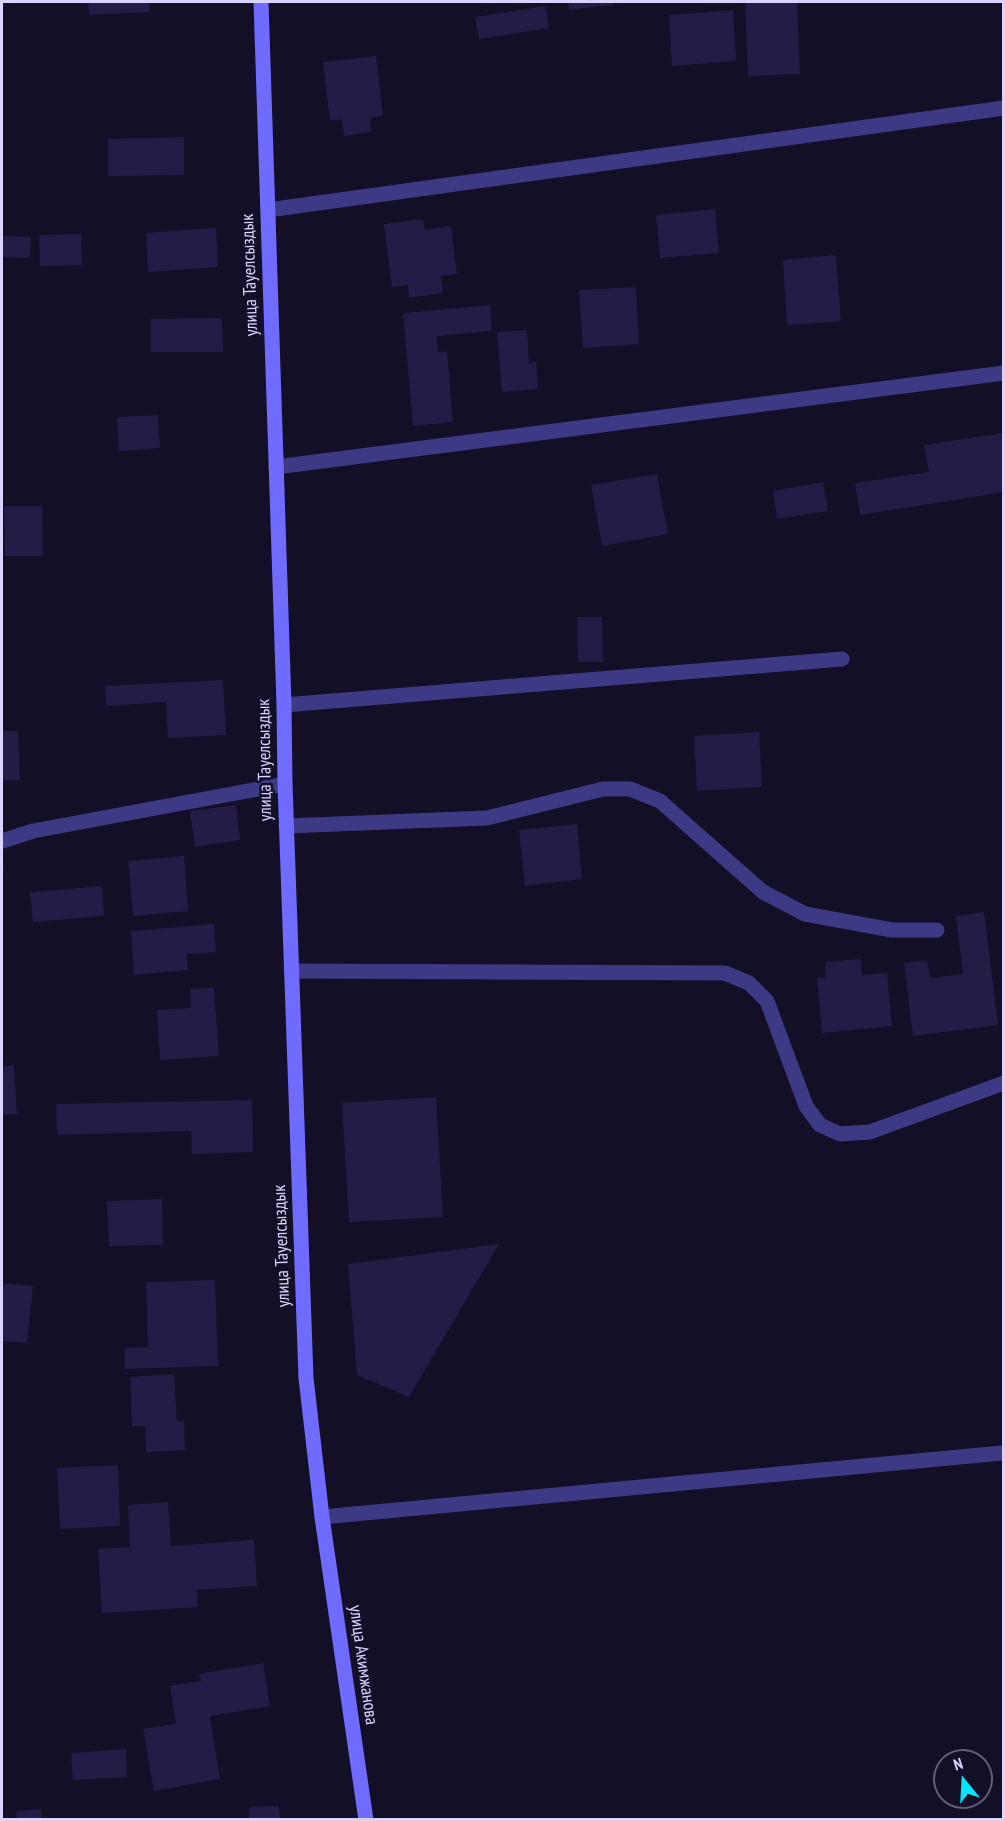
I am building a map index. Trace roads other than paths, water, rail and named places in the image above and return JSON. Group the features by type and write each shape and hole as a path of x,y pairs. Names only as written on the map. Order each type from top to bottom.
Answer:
{"street":[{"name":"улица Тауелсыздык","path":"261,2 286,826 306,1378 322,1517"},
{"path":"268,210 1004,108"},
{"path":"276,467 1004,373"},
{"path":"284,705 842,659"},
{"path":"2,840 33,831 285,784"},
{"path":"286,826 487,818 603,789 630,789 660,801 763,892 805,914 892,930 937,930"},
{"path":"291,971 725,973 749,983 767,1001 806,1106 820,1125 840,1134 870,1132 1004,1083"},
{"path":"322,1517 1002,1452"},
{"name":"улица Акимжанова","path":"322,1517 366,1820"}]}
